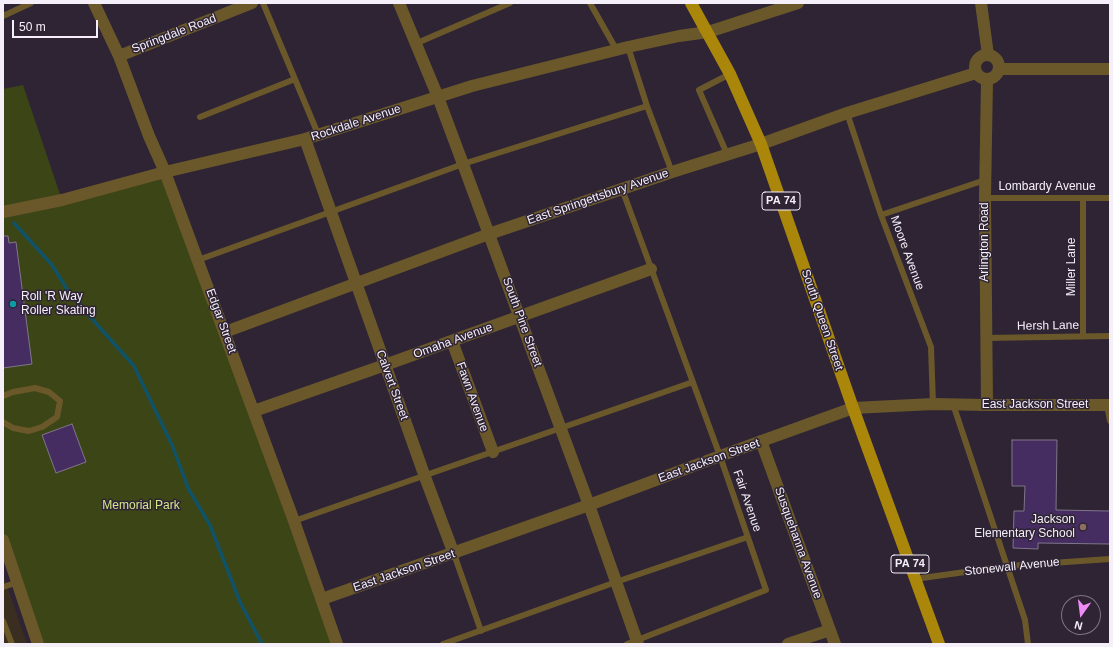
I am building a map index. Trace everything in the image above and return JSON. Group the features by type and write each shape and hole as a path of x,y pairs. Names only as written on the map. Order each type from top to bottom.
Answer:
{"main road":[{"name":"South Queen Street","path":"691,3 730,74 761,144 853,408 939,644"}],"street":[{"name":"Edgar Street","path":"94,3 118,56 165,172 254,411 337,644"},
{"name":"Springdale Road","path":"118,56 252,3"},
{"name":"South Pine Street","path":"399,3 417,43 464,164 561,428 616,582 634,643"},
{"name":"Rockdale Avenue","path":"3,212 62,200 165,172 305,139 472,86 622,48 679,36 708,32 798,3"},
{"path":"981,3 988,55"},
{"path":"988,55 992,56 997,61 999,69 994,77 987,80 980,78 974,68 977,60 988,55"},
{"path":"999,69 1110,69"},
{"name":"East Springettsbury Avenue","path":"225,332 489,234 672,172 761,144 847,113 976,73"},
{"name":"Arlington Road","path":"987,80 985,180 985,338 987,405"},
{"name":"Calvert Street","path":"305,139 425,477 454,554"},
{"name":"Omaha Avenue","path":"254,411 651,269"},
{"name":"Fawn Avenue","path":"452,341 493,452"},
{"name":"East Jackson Street","path":"322,599 454,554 853,408 933,404 1109,405"},
{"name":"Susquehanna Avenue","path":"761,441 835,644"},
{"path":"3,540 38,644"},
{"path":"788,644 830,630"}],"lane":[{"path":"263,3 318,134"},
{"path":"417,43 510,3"},
{"path":"590,3 622,48 647,106 672,172"},
{"path":"3,16 28,4"},
{"path":"727,154 699,90 730,74"},
{"path":"200,116 295,79"},
{"path":"198,260 464,164 647,106"},
{"name":"Moore Avenue","path":"847,113 930,347 933,404"},
{"name":"Lombardy Avenue","path":"882,215 985,180"},
{"name":"Fair Avenue","path":"622,189 720,456 766,590 634,643"},
{"name":"Lombardy Avenue","path":"985,198 1110,198"},
{"name":"Miller Lane","path":"1083,198 1083,336"},
{"name":"Hersh Lane","path":"985,338 1110,336"},
{"path":"294,521 425,477 693,382"},
{"path":"3,396 13,392 34,388 49,392 60,401 57,417 42,427 29,431 13,428 3,422"},
{"path":"953,404 1025,620 1028,644"},
{"path":"1109,405 1110,421"},
{"path":"443,644 616,582 748,537"},
{"name":"Calvert Street","path":"454,554 481,630"},
{"name":"Stonewall Avenue","path":"915,579 1008,566 1110,559"},
{"path":"3,587 18,582"},
{"path":"3,621 12,644"}],"shaded area":[{"path":"3,574 27,644 3,644"}],"green space":[{"name":"Memorial Park","path":"23,85 62,200 165,172 337,644 38,644 3,540 3,89"}],"building":[{"name":"Roll 'R Way Roller Skating","path":"3,236 8,236 9,243 16,242 32,364 3,368"},
{"path":"72,424 86,462 56,473 42,435"},
{"path":"1012,440 1057,440 1056,510 1110,511 1110,544 1038,543 1038,549 1013,548 1014,511 1024,511 1025,486 1012,486"}],"waterway":[{"path":"14,223 52,265 70,294 134,366 172,445 189,490 210,525 240,602 262,644"}],"place":[{"name":"Roll 'R Way Roller Skating","path":"13,304"},
{"name":"Jackson Elementary School","path":"1083,527"}]}
